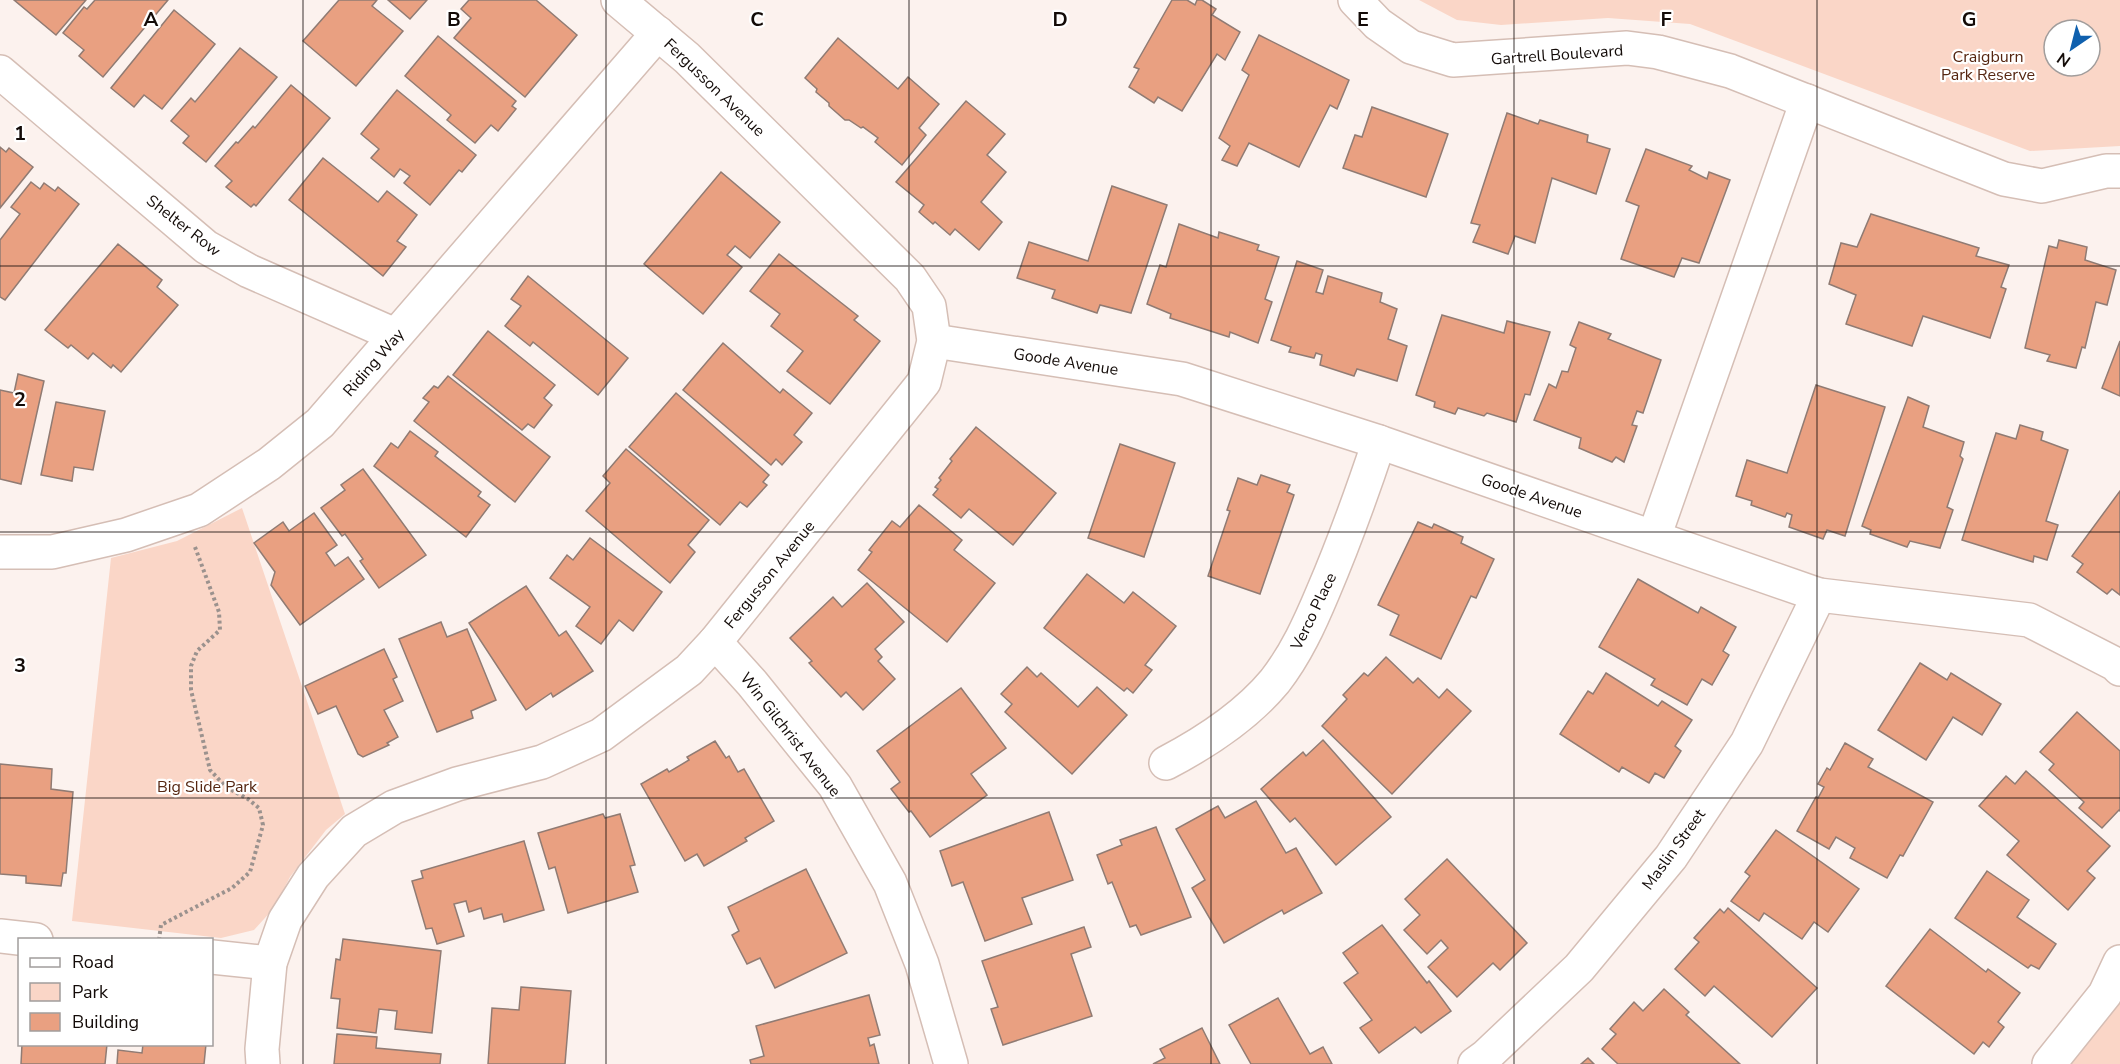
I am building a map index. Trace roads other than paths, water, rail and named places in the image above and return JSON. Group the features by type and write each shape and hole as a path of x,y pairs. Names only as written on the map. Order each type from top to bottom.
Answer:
{"street":[{"name":"Fergusson Avenue","path":"263,1064 262,1049 270,963 285,921 313,876 354,831 394,807 457,784 542,762 601,735 689,670 924,382 934,341 929,306 910,278 687,58 618,0"},
{"name":"Gartrell Boulevard","path":"1355,0 1378,24 1411,47 1453,60 1627,48 1658,52 1730,71 2004,179 2043,186 2106,171 2120,171"},
{"name":"Riding Way","path":"0,552 52,552 126,535 200,510 269,464 320,423 658,33"},
{"name":"Shelter Row","path":"0,72 206,247 249,271 395,335"},
{"path":"1654,537 1807,101"},
{"name":"Goode Avenue","path":"934,341 1182,379 1379,442 1820,595 2029,620 2115,664 2120,669"},
{"name":"Verco Place","path":"1166,763 1204,742 1239,715 1274,681 1303,638 1342,548 1379,442"},
{"name":"Maslin Street","path":"1475,1064 1579,968 1671,857 1747,743 1820,595"},
{"name":"Win Gilchrist Avenue","path":"714,642 752,683 835,786 890,883 922,964 951,1064"},
{"path":"0,936 24,938"},
{"path":"213,957 270,963"},
{"path":"2049,1064 2105,994 2120,962"}],"park label":[{"name":"Craigburn Park Reserve","path":"1988,65"},
{"name":"Big Slide Park","path":"207,786"}]}
